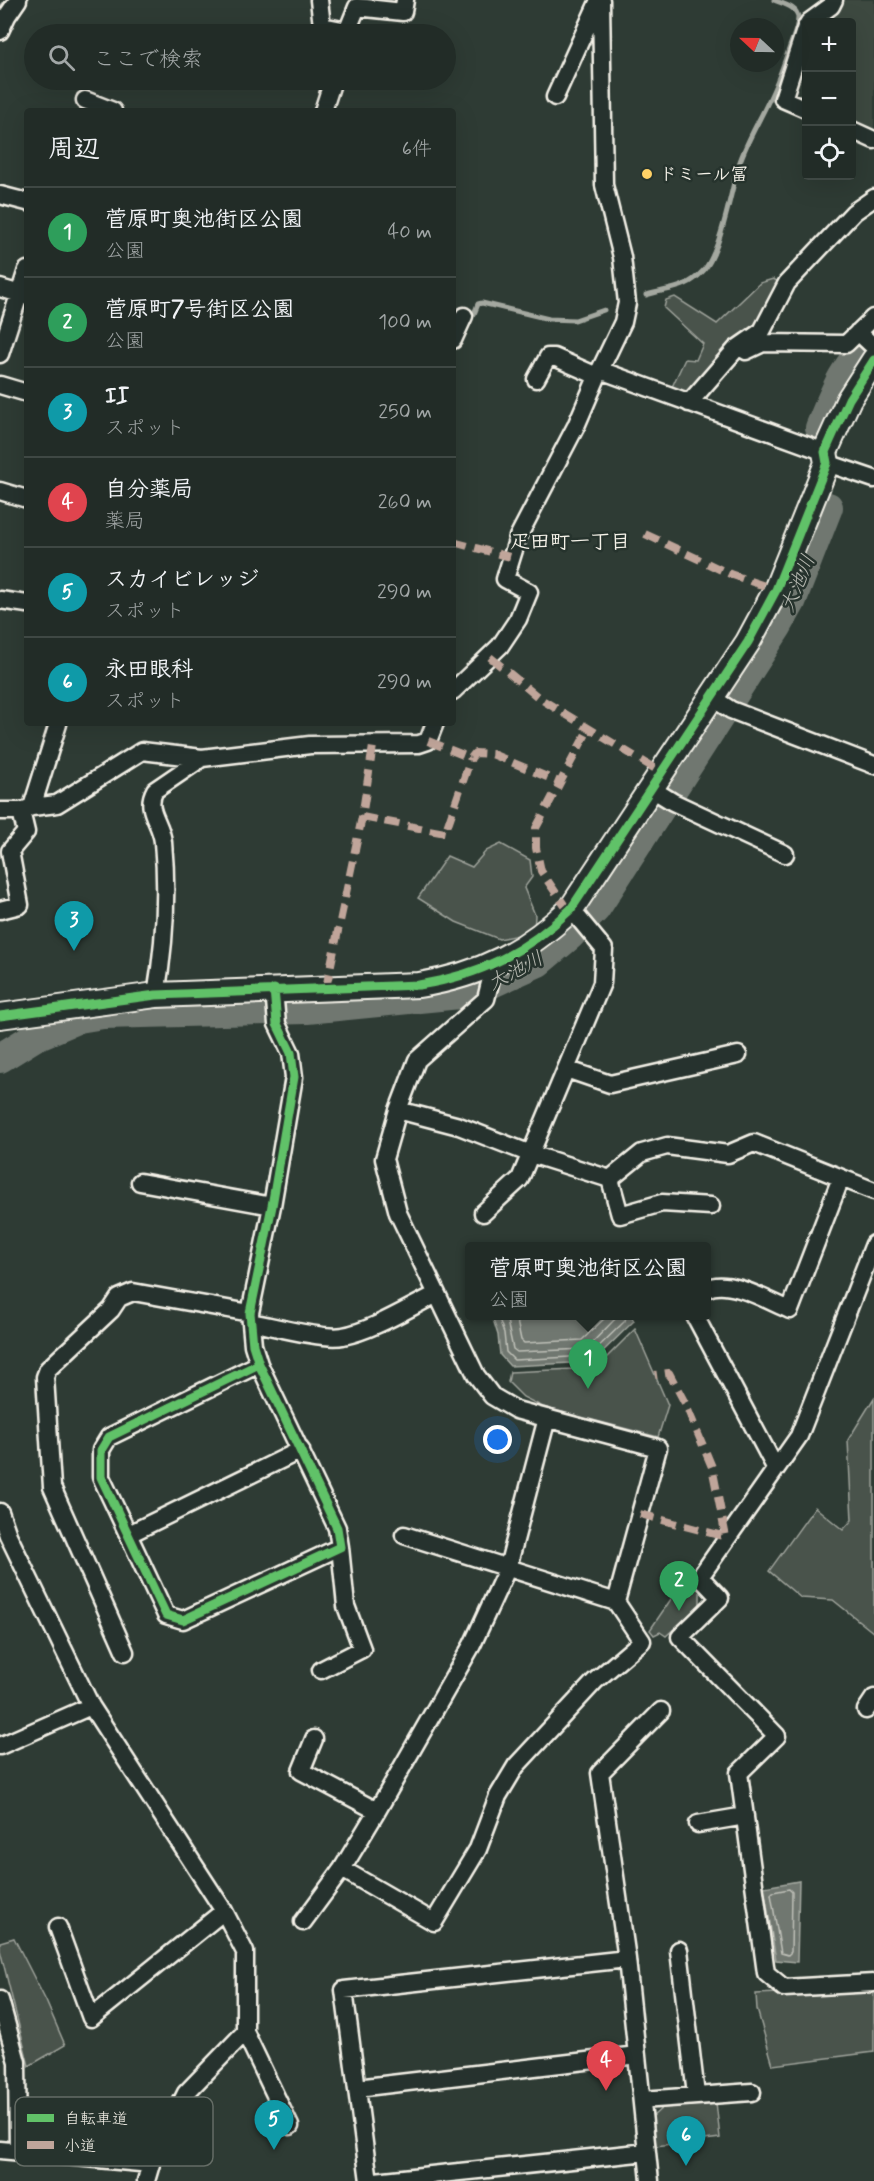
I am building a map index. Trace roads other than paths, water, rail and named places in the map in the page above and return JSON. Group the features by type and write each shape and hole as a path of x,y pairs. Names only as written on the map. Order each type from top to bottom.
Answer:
{"street":[{"path":"0,32 18,0"},
{"path":"319,0 322,24"},
{"path":"350,24 357,7 403,12 405,0"},
{"path":"555,97 600,0"},
{"path":"456,688 500,646 518,619 529,592 505,579 510,557 525,521 576,426 623,322 627,303 622,257 604,184 600,0"},
{"path":"814,18 831,6 834,0"},
{"path":"802,42 783,99 802,107"},
{"path":"324,108 330,90"},
{"path":"86,100 106,108"},
{"path":"856,132 874,140"},
{"path":"0,195 24,201"},
{"path":"688,403 736,350 762,331 787,283 854,212 874,198"},
{"path":"0,288 23,295 0,354"},
{"path":"456,333 464,316"},
{"path":"718,370 745,351 763,343 846,344 873,318"},
{"path":"858,332 874,347"},
{"path":"536,379 548,357 554,357 688,403 826,457 874,480"},
{"path":"0,1016 156,995 274,995 419,985 447,981 478,971 494,969 535,941 571,909 654,791 748,642 776,590 849,399 874,360"},
{"path":"0,385 24,392"},
{"path":"0,491 24,498"},
{"path":"0,600 24,604"},
{"path":"714,699 731,710 874,765"},
{"path":"0,910 20,905 10,851 26,832 27,809 57,726"},
{"path":"0,811 57,804 142,751 202,758 310,745 419,744 428,741 434,726"},
{"path":"156,995 165,943 165,863 163,836 150,806 151,797 155,790 202,758"},
{"path":"654,791 672,802 785,854"},
{"path":"483,1213 520,1179 602,983 604,950 571,909"},
{"path":"494,969 486,999 417,1060 398,1110 384,1159 398,1213 476,1375 492,1396 516,1410 658,1448 616,1602"},
{"path":"274,995 278,1024 291,1053 294,1077 251,1318 253,1345 259,1364 338,1528 346,1606 362,1649 321,1670"},
{"path":"566,1069 610,1084 738,1055"},
{"path":"398,1110 459,1126 531,1154 610,1179"},
{"path":"610,1179 642,1154 667,1146 728,1154 754,1143 874,1191"},
{"path":"711,1286 734,1286 790,1310 841,1178"},
{"path":"610,1179 620,1215 662,1203 711,1206"},
{"path":"140,1182 272,1206"},
{"path":"874,1245 866,1288 799,1436 700,1577 720,1598 680,1637 777,1736 739,1773 766,1973 784,1988 874,1983"},
{"path":"125,1652 52,1487 45,1377 48,1369 111,1310 119,1298 134,1292 327,1336 342,1336 363,1330 436,1294"},
{"path":"697,1320 776,1469"},
{"path":"259,1364 109,1437 101,1450 101,1477 166,1615 183,1620 340,1547"},
{"path":"303,1922 342,1869 472,1645 508,1567 547,1418"},
{"path":"129,1534 301,1450"},
{"path":"0,1512 4,1536 91,1706 224,1911 245,1952 246,2032 290,2126"},
{"path":"342,1869 434,1922 478,1850 498,1796 516,1766 595,1681 642,1641 616,1602 404,1535"},
{"path":"0,1746 91,1706"},
{"path":"650,2181 627,1959 600,1773 661,1711"},
{"path":"314,1739 302,1770 377,1811"},
{"path":"698,1824 745,1816"},
{"path":"58,1927 91,2018 224,1911"},
{"path":"679,1950 696,2095"},
{"path":"369,2181 344,1990 627,1959"},
{"path":"0,2000 17,2062 17,2097"},
{"path":"184,2097 246,2032"},
{"path":"357,2088 637,2055"},
{"path":"642,2100 752,2092"},
{"path":"0,2150 15,2152"},
{"path":"375,2181 647,2152"},
{"path":"146,2181 150,2166"}],"water":[{"path":"493,1320 634,1321 592,1362 510,1366 500,1355 498,1335"},
{"path":"799,1881 797,1962 776,1960 764,1887"}],"waterway":[{"path":"0,9 8,0"},
{"path":"646,295 684,285 697,277 710,262 724,223 740,161 775,88 797,26 796,11 774,0"},
{"path":"474,314 478,304 482,303 549,319 575,320 604,310"},
{"name":"大池川","path":"820,428 848,369 874,338"},
{"name":"大池川","path":"0,1058 34,1037 79,1018 103,1014 307,1009 470,993 538,962 569,936 596,908 777,627 791,602 828,507"}],"place":[{"name":"ドミール冨","path":"647,174"},
{"name":"II","path":"74,951"},
{"name":"菅原町奥池街区公園","path":"588,1389"},
{"name":"菅原町7号街区公園","path":"679,1611"},
{"name":"自分薬局","path":"606,2091"},
{"name":"スカイビレッジ","path":"274,2150"},
{"name":"永田眼科","path":"686,2166"}],"district":[{"name":"疋田町一丁目","path":"570,541"}]}
